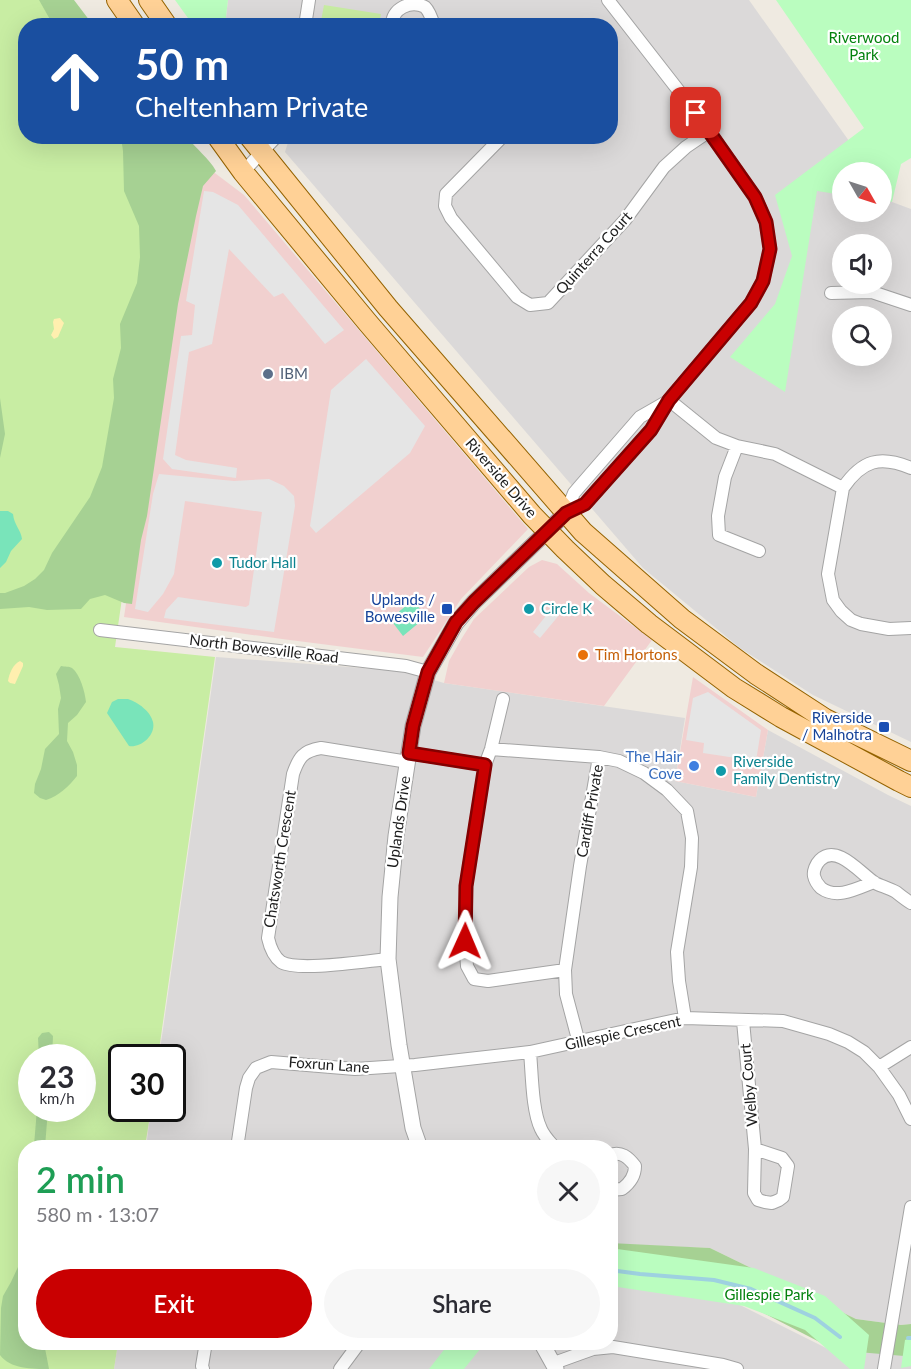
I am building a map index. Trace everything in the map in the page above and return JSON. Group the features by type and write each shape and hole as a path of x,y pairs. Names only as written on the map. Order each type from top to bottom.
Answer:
{"main road":[{"path":"117,0 129,18"},
{"path":"149,0 161,18"},
{"name":"Riverside Drive","path":"223,144 243,172 374,331 532,514 603,585 649,624 734,688 781,717 911,787"},
{"name":"Riverside Drive","path":"255,144 388,308 583,532 682,619 756,674 825,719 911,760"}],"street":[{"path":"306,18 309,0"},
{"path":"566,513 585,504 651,430 669,400 751,303 763,281 770,249 766,222 755,197 696,113 608,0"},
{"path":"393,18 393,13 399,6 411,1 427,9 431,18"},
{"name":"Quinterra Court","path":"496,144 446,194 445,206 451,218 517,297 530,305 548,303 626,220 664,167 686,147 708,132"},
{"path":"243,172 255,144"},
{"path":"831,293 872,292 911,305"},
{"path":"669,400 716,438 737,446 775,454 843,488"},
{"path":"737,446 725,477 718,516 719,535 759,551"},
{"path":"911,468 890,461 874,462 857,470 843,488 828,574 833,600 851,620 889,629 911,628"},
{"name":"Uplands Drive","path":"417,1140 413,1128 403,1067 388,959 390,897 395,846 413,726 428,672 456,622 566,513"},
{"name":"North Bowesville Road","path":"100,630 406,666 428,672"},
{"path":"503,699 485,765 466,886 467,966 474,979 488,981 564,970"},
{"name":"Chatsworth Crescent","path":"388,959 307,966 284,964 273,952 268,938 293,774 298,761 311,750 321,748 408,757"},
{"path":"491,749 599,757 619,761 644,773 667,790 687,811 692,838 691,867 677,952 685,1018"},
{"path":"408,757 485,765"},
{"name":"Cardiff Private","path":"579,1042 566,994 564,970 599,757"},
{"path":"874,882 848,892 829,892 819,886 814,874 822,858 826,855 838,855 874,882 911,903"},
{"name":"Gillespie Crescent","path":"403,1067 530,1053 685,1018 783,1021 829,1034 864,1052 879,1067 899,1095 911,1119"},
{"name":"Welby Court","path":"743,1021 756,1149"},
{"path":"879,1067 911,1047"},
{"path":"530,1053 536,1116 548,1140"},
{"name":"Foxrun Lane","path":"238,1140 246,1088 256,1068 271,1062 355,1069 403,1067"},
{"path":"618,1153 635,1166 635,1171 633,1178 622,1190 618,1190"},
{"path":"884,1369 907,1251 911,1207"},
{"path":"618,1348 737,1369"},
{"path":"203,1369 205,1350"},
{"path":"340,1369 354,1350"},
{"path":"546,1350 555,1366 591,1350"}],"shaded area":[{"path":"228,0 749,0 864,162 832,162 832,222 892,222 892,202 911,209 911,742 813,695 740,648 643,568 285,152 288,144 618,144 618,18 226,18"},
{"path":"187,152 244,195 528,529 461,599 423,657 124,617 147,462"},
{"path":"204,191 213,192 238,205 344,330 325,344 283,293 274,297 229,249 212,344 189,352 175,455 186,460 237,468 236,478 172,469 163,459 181,336 192,335 195,305 186,301"},
{"path":"366,359 425,426 410,453 316,533 310,526 331,390"},
{"path":"159,474 234,481 269,479 284,486 294,496 295,506 274,632 164,618 166,610 178,597 246,607 249,605 262,512 185,501 174,574 163,594 148,612 135,609 153,494"},
{"path":"542,560 557,564 589,593 652,640 604,706 444,683 449,661 474,619 529,567"},
{"path":"553,607 560,614 540,638 533,632"},
{"path":"216,657 402,671 444,683 685,718 675,781 756,797 768,730 911,806 911,1324 901,1325 856,1319 710,1248 618,1244 618,1140 147,1140 149,1122 186,1122 186,1044 161,1044"},
{"path":"693,677 768,730 756,797 675,781"},
{"path":"708,692 761,730 756,761 703,753 704,743 686,740 693,698"},
{"path":"618,1283 738,1304 834,1352 911,1352 911,1369 114,1369 117,1350 618,1350"}],"green space":[{"path":"0,0 67,0 81,18 18,18 18,144 180,144 186,152 115,647 215,657 160,1044 108,1044 108,1122 149,1122 146,1140 18,1140 18,1350 117,1350 114,1369 0,1369"},
{"path":"39,0 74,0 88,18 49,18"},
{"path":"175,0 228,0 226,18 188,18"},
{"name":"Riverwood Park","path":"776,0 911,0 911,158 901,164 892,202 892,162 832,162 832,193 817,191 785,392 730,357 775,304 792,256 775,195 864,128"},
{"path":"324,5 381,14 380,18 322,18"},
{"path":"122,144 193,144 216,171 203,186 178,304 132,604 105,595 90,599 81,609 47,610 29,607 0,609 0,593 24,586 44,570 52,553 90,497 102,467 114,398 113,379 121,348 120,324 137,283 140,257 139,226 124,191"},
{"path":"0,398 5,434 0,458"},
{"path":"0,511 13,514 22,539 0,568"},
{"path":"413,600 426,617 403,636 390,619"},
{"path":"61,666 71,667 75,671 83,688 86,702 68,723 67,741 77,765 77,776 63,790 46,800 34,793 35,784 45,749 59,734 58,709 61,698 56,674"},
{"path":"118,699 136,702 152,718 152,732 143,743 129,746 107,713 112,702"},
{"path":"49,1032 53,1036 53,1044 38,1044 38,1038 42,1033"},
{"path":"36,1122 47,1122 46,1140 35,1140"},
{"name":"Gillespie Park","path":"618,1243 710,1248 856,1319 901,1325 911,1324 911,1355 835,1350 740,1301 618,1283"},
{"name":"Gillespie Park","path":"618,1249 754,1268 825,1296 869,1335 864,1369 850,1369 805,1330 744,1306 618,1287"},
{"path":"18,1267 18,1350 45,1350 49,1369 15,1366 0,1355 1,1308 3,1296"},
{"path":"911,1338 911,1366 901,1368 905,1340"},
{"path":"444,1350 479,1350 464,1369 429,1369"}],"sand":[{"path":"60,318 64,323 58,337 54,339 51,335 54,329 53,322 54,319"},
{"path":"20,661 23,666 15,684 10,683 8,681 10,672"}],"waterway":[{"path":"618,1271 714,1280 751,1289 815,1318 840,1337"}],"place":[{"name":"IBM","path":"268,374"},
{"name":"Tudor Hall","path":"217,563"},
{"name":"Uplands / Bowesville","path":"447,609"},
{"name":"Circle K","path":"529,609"},
{"name":"Tim Hortons","path":"583,655"},
{"name":"Riverside / Malhotra","path":"884,727"},
{"name":"The Hair Cove","path":"694,766"},
{"name":"Riverside Family Dentistry","path":"721,771"}],"route":[{"path":"465,941 466,886 485,765 409,753 413,726 428,672 456,622 474,602 566,513 585,504 651,430 669,400 751,303 763,281 770,249 766,222 755,197 696,113"}]}
